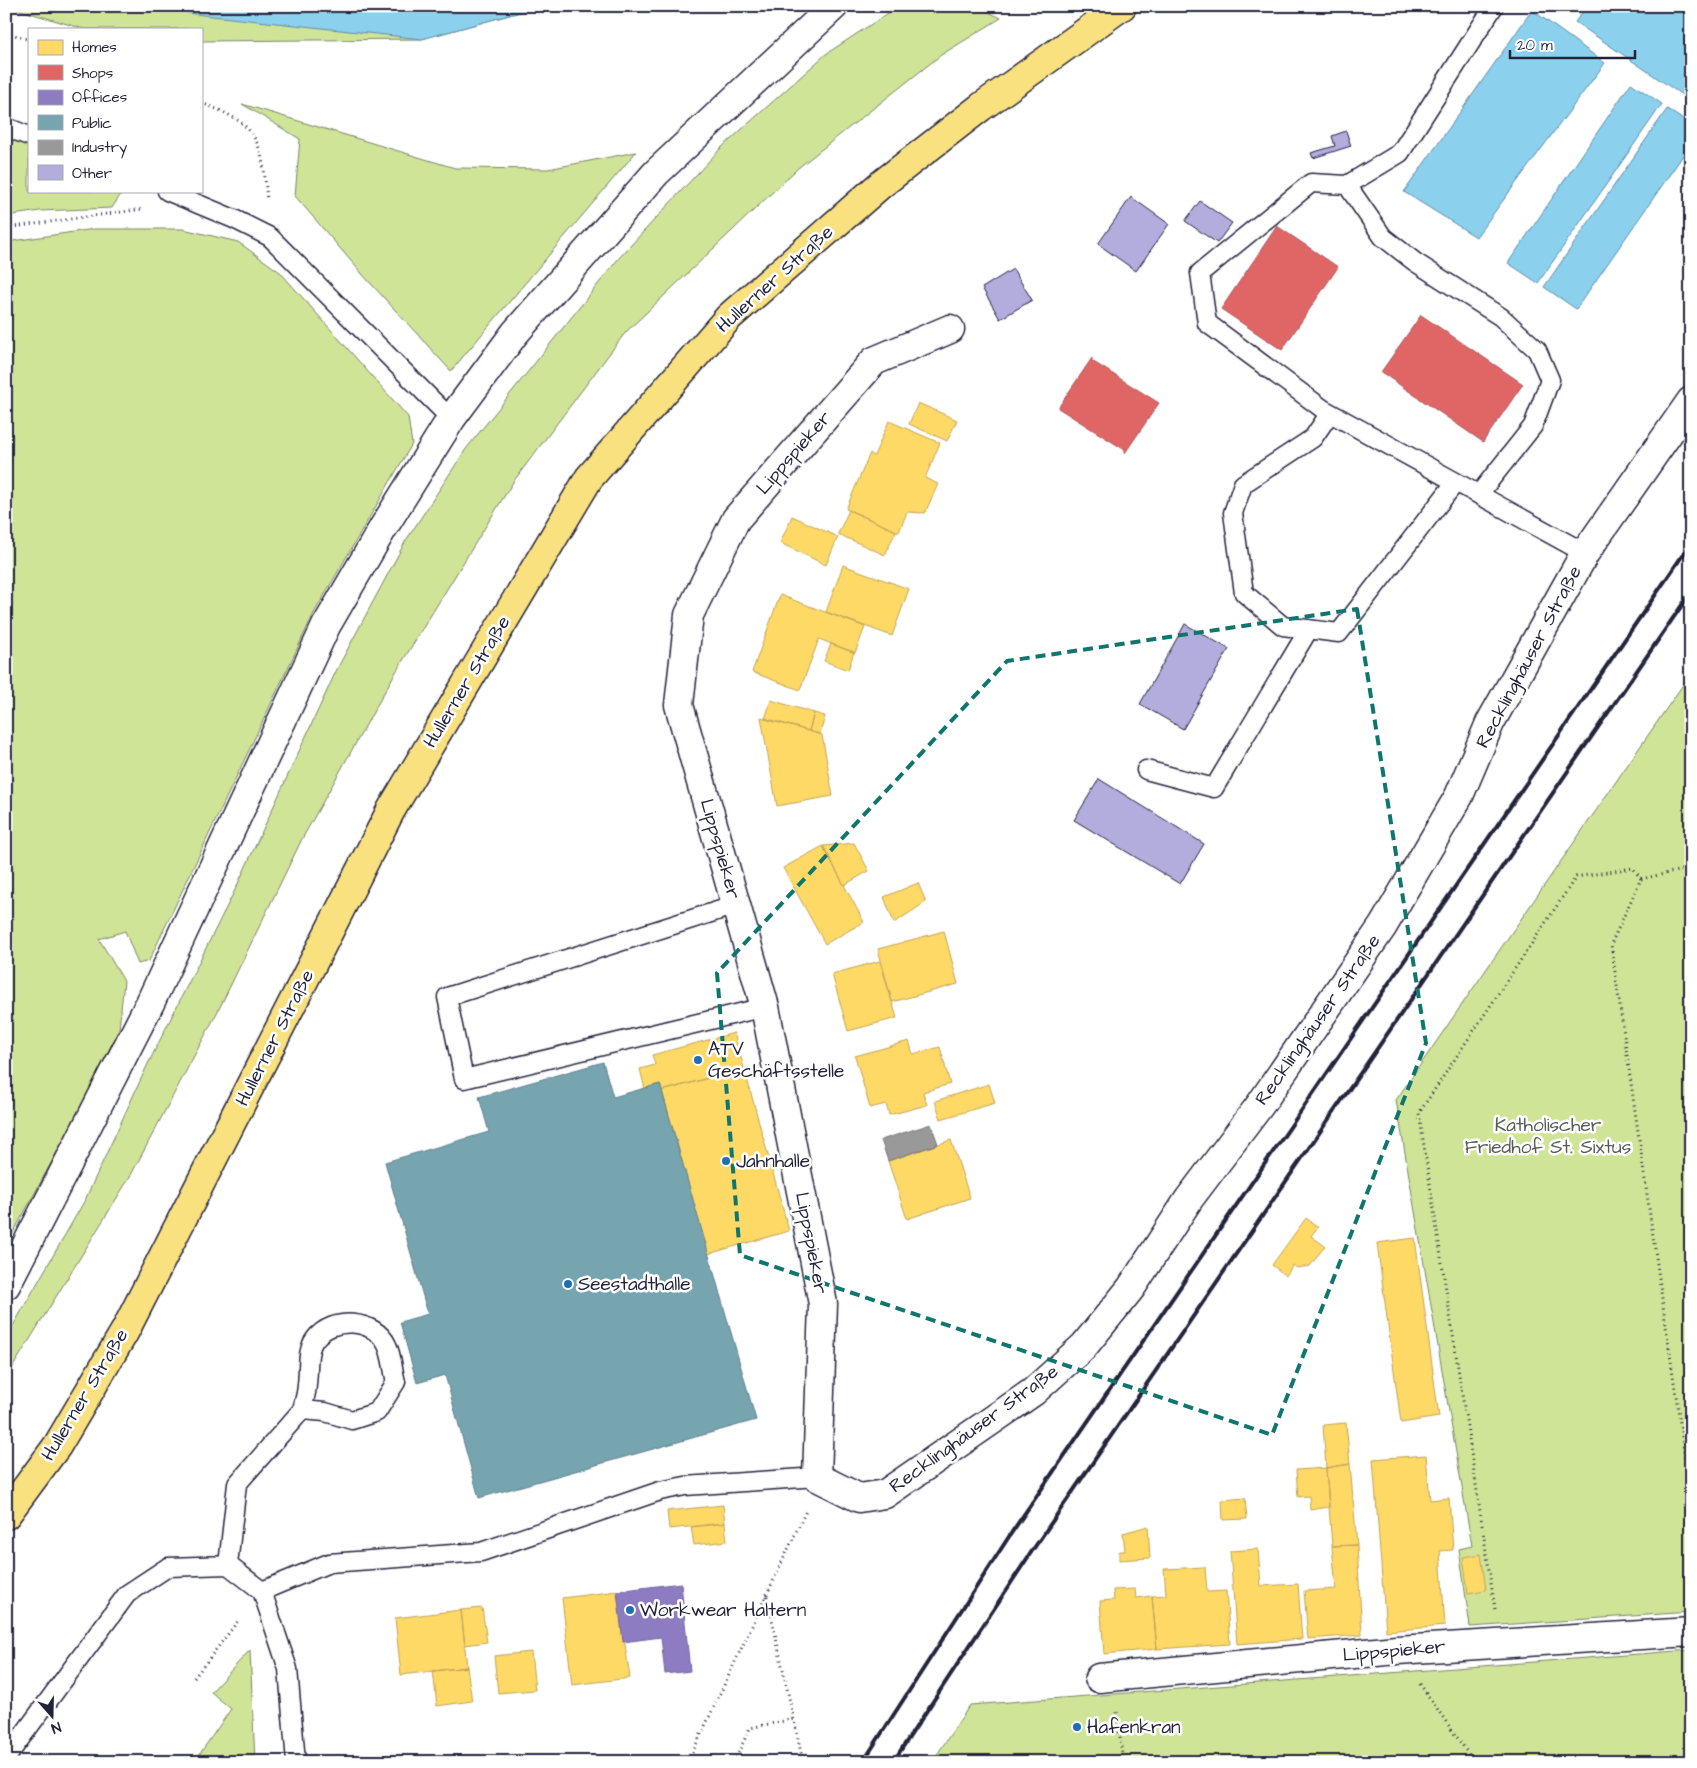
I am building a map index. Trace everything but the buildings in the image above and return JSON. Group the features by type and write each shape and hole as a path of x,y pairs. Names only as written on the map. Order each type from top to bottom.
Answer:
{"main road":[{"name":"Hullerner Straße","path":"6,1514 57,1446 125,1331 391,810 589,478 729,317 887,180 981,107 1122,6"}],"street":[{"path":"6,1285 150,1003 326,626 383,528 451,420 515,333 656,173 834,6"},
{"name":"Lippspieker","path":"817,1477 823,1304 765,1007 679,705 689,615 736,519 874,361 950,329"},
{"name":"Recklinghäuser Straße","path":"817,1477 859,1498 884,1494 1033,1392 1084,1346 1131,1288 1189,1199 1260,1105 1384,926 1459,796 1490,723 1585,554 1691,401"},
{"name":"Lippspieker","path":"1098,1678 1397,1650 1691,1632"}],"lane":[{"path":"1494,6 1400,153 1347,185 1311,183 1200,273 1207,323 1330,413 1585,554"},
{"path":"6,127 28,136"},
{"path":"1347,185 1383,237 1415,262 1501,317 1537,350 1550,380 1534,426 1479,494"},
{"path":"169,192 270,237 451,420"},
{"path":"1330,413 1313,438 1243,484 1233,513 1244,593 1283,626 1339,633 1455,482"},
{"path":"1146,770 1214,788 1309,630"},
{"path":"736,905 447,997 464,1079 765,1007"},
{"path":"228,1565 238,1484 302,1410 307,1385 310,1352 315,1338 332,1326 351,1322 373,1331 387,1344 396,1382 377,1412 352,1420 325,1412 302,1410"},
{"path":"262,1591 329,1563 481,1552 660,1491 685,1486 817,1477"},
{"path":"6,1758 127,1594 168,1567 228,1565 262,1591 288,1669 296,1762"}],"path":[{"path":"6,32 28,40"},
{"path":"202,103 230,113 252,132 263,156 270,237"},
{"path":"6,228 193,202"},
{"path":"1505,1610 1495,1610 1419,1113 1576,877 1633,868 1642,878"},
{"path":"1642,878 1691,868"},
{"path":"1642,878 1611,944 1691,1500"},
{"path":"688,1762 768,1596 811,1500 817,1477"},
{"path":"194,1678 262,1591"},
{"path":"768,1596 804,1762"},
{"path":"1397,1650 1474,1762"},
{"path":"734,1762 750,1728 794,1719"},
{"path":"1119,1734 1123,1762"}],"highlighted area":[{"path":"1357,609 1426,1043 1272,1435 740,1255 717,973 1007,661"}],"green space":[{"path":"6,6 542,6 422,39 202,41 202,28 81,28"},
{"path":"899,6 976,6 1001,18 941,55 798,168 625,333 513,482 394,675 302,839 220,1007 131,1175 6,1378 6,1338 85,1200 147,1066 235,890 337,669 405,542 466,449 619,258 721,148 826,54"},
{"path":"242,104 455,168 548,169 636,152 451,371 363,275 295,196 300,139"},
{"path":"6,136 28,145 28,192 122,192 112,208 40,211 6,216"},
{"path":"94,229 183,229 238,242 280,272 408,417 412,444 314,613 149,961 138,964 125,931 99,939 124,981 119,1029 81,1108 6,1246 6,242"},
{"name":"Katholischer Friedhof St. Sixtus","path":"1691,673 1691,1612 1470,1627 1459,1549 1472,1546 1396,1100"},
{"path":"250,1650 255,1762 194,1762 231,1709 211,1692"},
{"path":"1691,1650 1691,1762 932,1762 970,1705"}],"water":[{"path":"148,6 542,6 422,39 194,14"},
{"path":"1587,6 1691,6 1691,101 1575,22"},
{"path":"1532,10 1605,63 1476,237 1404,192"},
{"path":"1631,83 1662,104 1538,283 1508,263"},
{"path":"1667,109 1691,125 1691,144 1576,309 1544,287"}],"railway":[{"path":"863,1762 1012,1532 1691,543"},
{"path":"893,1762 1034,1548 1691,592"}],"place":[{"name":"ATV Geschäftsstelle","path":"698,1060"},
{"name":"Jahnhalle","path":"726,1161"},
{"name":"Seestadthalle","path":"568,1284"},
{"name":"Workwear Haltern","path":"630,1610"},
{"name":"Hafenkran","path":"1077,1727"}]}
